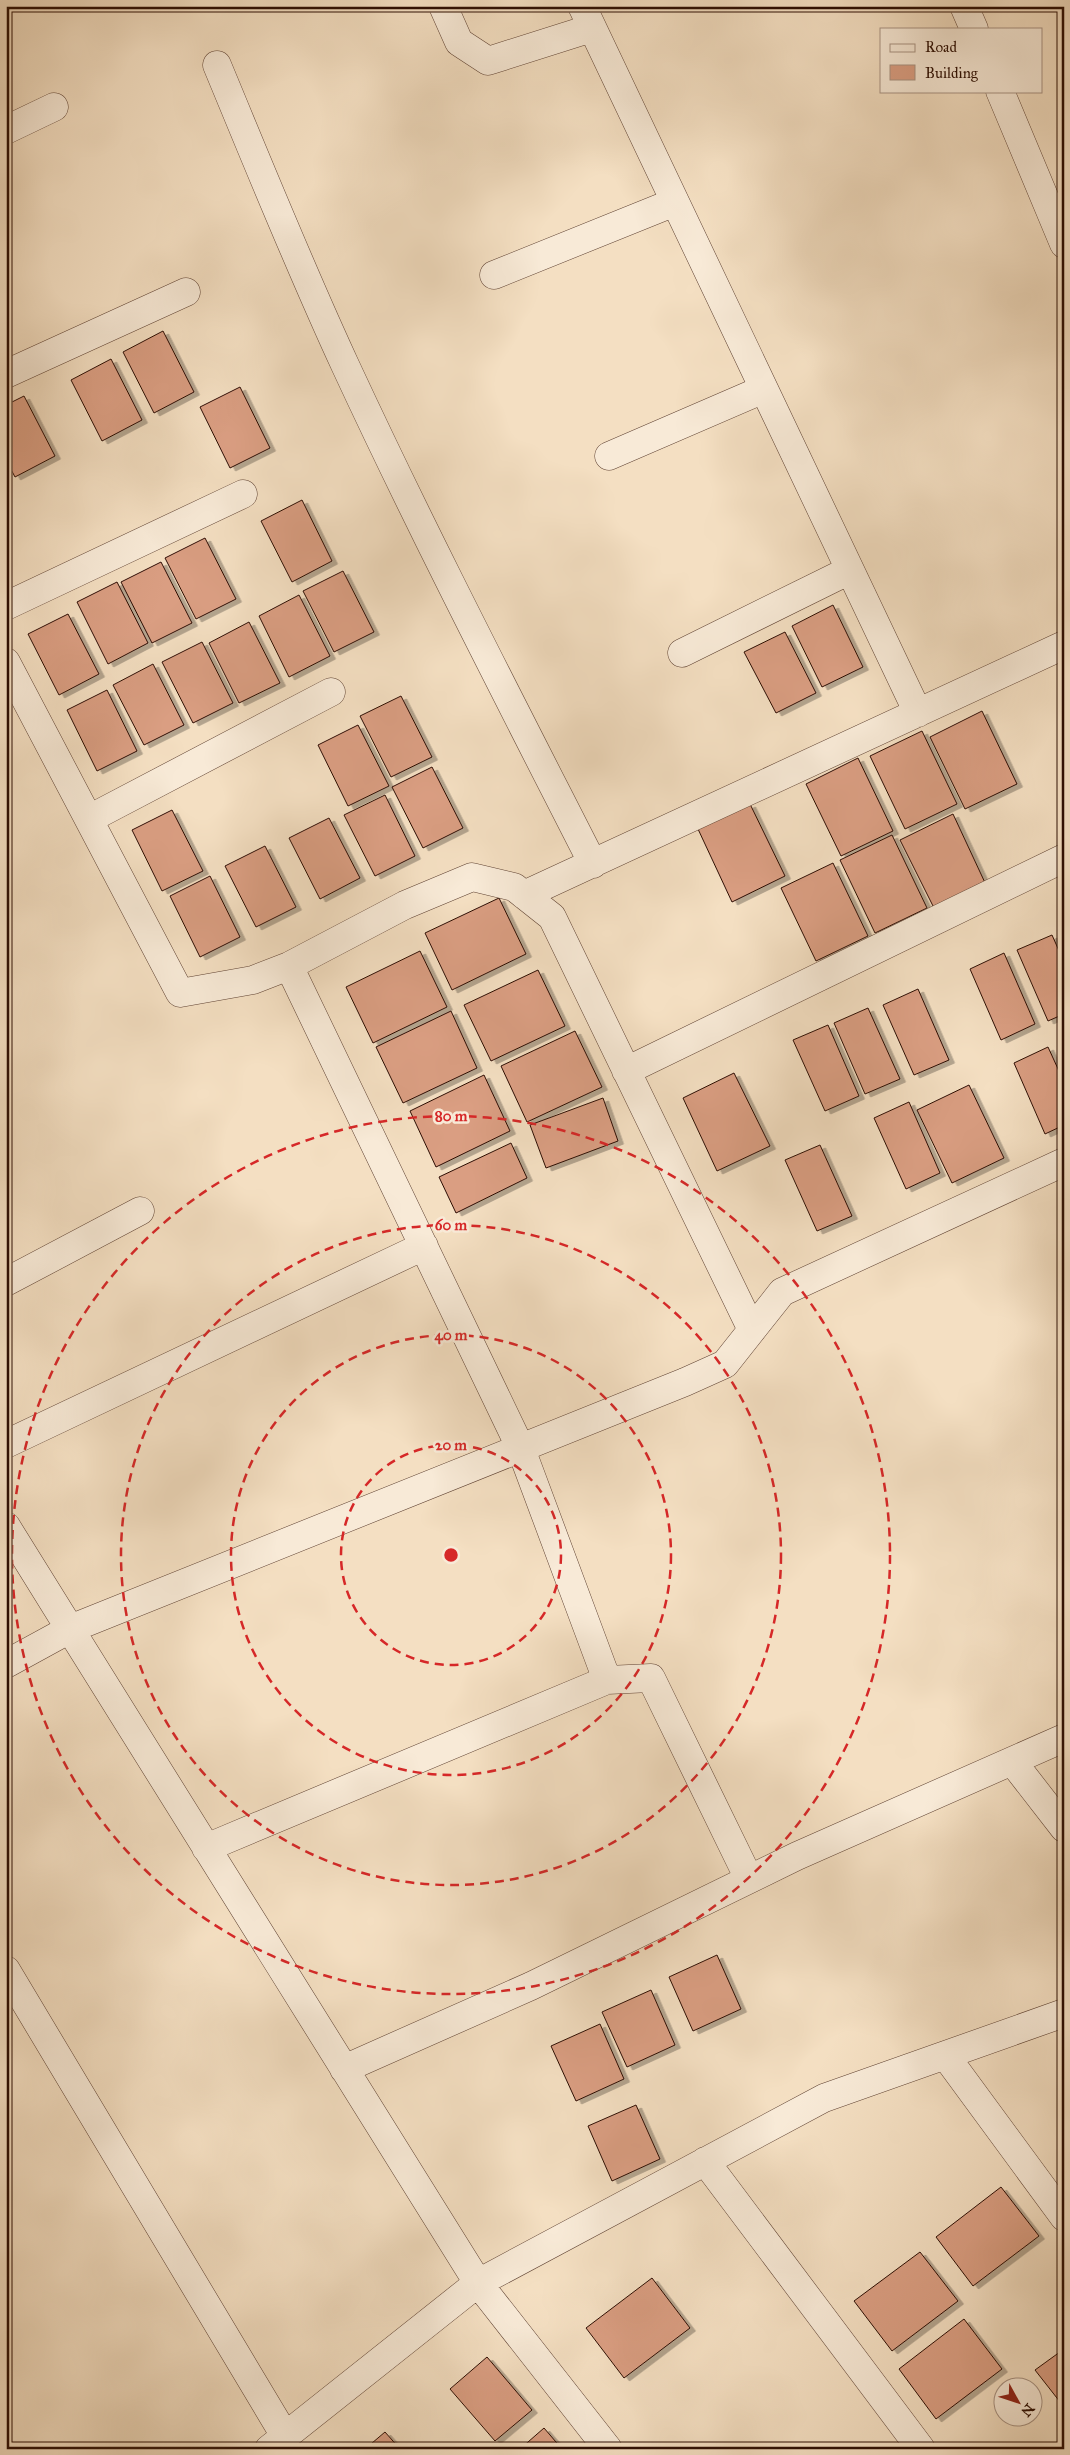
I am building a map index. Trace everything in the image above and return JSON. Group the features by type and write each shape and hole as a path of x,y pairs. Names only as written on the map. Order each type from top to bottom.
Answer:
{"street":[{"path":"443,6 459,42 488,61 587,17 918,713"},
{"path":"964,6 974,28"},
{"path":"217,65 281,221 346,367 456,595 593,864"},
{"path":"1000,92 1064,244"},
{"path":"6,130 54,107"},
{"path":"494,275 675,202"},
{"path":"6,374 186,292"},
{"path":"609,456 764,389"},
{"path":"6,606 243,494"},
{"path":"682,652 850,570"},
{"path":"524,896 1064,645"},
{"path":"6,662 180,993 253,980 289,966 405,905 472,877 514,887 552,917 752,1330"},
{"path":"89,819 331,692"},
{"path":"626,1071 1064,858"},
{"path":"289,966 521,1449 607,1680"},
{"path":"6,1664 70,1629 521,1449 686,1382 725,1364 782,1292 1064,1162"},
{"path":"6,1282 140,1211"},
{"path":"6,1444 424,1246"},
{"path":"6,1526 478,2283 608,2449"},
{"path":"206,1848 607,1680 651,1678 749,1879"},
{"path":"344,2069 530,1986 749,1879 1064,1738"},
{"path":"1012,1761 1064,1828"},
{"path":"10,1985 277,2442 478,2283 824,2098 1064,2013"},
{"path":"945,2055 1064,2217"},
{"path":"705,2161 921,2449"}],"building":[{"path":"163,331 194,392 154,413 123,352"},
{"path":"111,359 142,420 102,441 71,380"},
{"path":"240,387 270,448 230,468 200,407"},
{"path":"24,396 55,456 15,477 6,460 6,405"},
{"path":"302,500 332,561 292,582 261,521"},
{"path":"205,538 236,599 196,619 165,558"},
{"path":"161,562 192,623 152,643 121,582"},
{"path":"343,571 374,632 334,652 303,591"},
{"path":"117,582 148,643 108,664 77,602"},
{"path":"299,595 330,656 289,677 259,616"},
{"path":"833,605 863,667 822,687 792,626"},
{"path":"68,614 99,674 59,695 28,634"},
{"path":"249,622 280,683 239,703 209,643"},
{"path":"785,632 816,693 776,713 744,652"},
{"path":"202,642 233,703 193,723 162,662"},
{"path":"153,664 184,725 144,745 113,685"},
{"path":"107,690 137,751 97,771 67,710"},
{"path":"401,696 432,757 391,777 360,716"},
{"path":"982,711 1017,784 965,809 930,737"},
{"path":"358,725 389,786 348,806 318,745"},
{"path":"922,731 957,804 905,829 870,756"},
{"path":"858,758 893,831 841,856 806,784"},
{"path":"432,767 463,828 423,848 392,787"},
{"path":"385,795 415,856 375,876 344,815"},
{"path":"750,804 785,876 732,902 698,829"},
{"path":"172,810 203,871 162,891 132,830"},
{"path":"953,814 987,887 936,912 900,840"},
{"path":"329,818 360,878 320,899 289,838"},
{"path":"892,835 927,908 875,933 840,860"},
{"path":"265,846 296,907 256,927 225,866"},
{"path":"833,863 868,936 816,961 781,888"},
{"path":"210,876 240,937 200,957 170,896"},
{"path":"499,898 526,954 452,990 425,933"},
{"path":"1052,935 1064,962 1064,1014 1048,1021 1017,950"},
{"path":"420,951 447,1007 373,1043 346,987"},
{"path":"1004,953 1035,1024 1001,1040 970,969"},
{"path":"538,970 565,1026 491,1061 464,1005"},
{"path":"918,989 949,1060 914,1075 883,1005"},
{"path":"868,1008 900,1079 865,1094 834,1023"},
{"path":"451,1011 477,1068 403,1103 376,1047"},
{"path":"828,1025 859,1096 825,1111 793,1040"},
{"path":"575,1031 602,1087 527,1122 501,1066"},
{"path":"1048,1047 1064,1082 1064,1125 1045,1134 1014,1063"},
{"path":"734,1073 770,1146 717,1171 683,1098"},
{"path":"484,1075 510,1131 436,1167 410,1111"},
{"path":"969,1085 1004,1158 952,1183 917,1110"},
{"path":"603,1098 618,1141 546,1168 530,1125"},
{"path":"909,1102 940,1173 906,1189 874,1118"},
{"path":"511,1143 527,1178 456,1213 439,1177"},
{"path":"820,1145 852,1216 817,1231 785,1160"},
{"path":"717,1955 741,2009 693,2031 669,1977"},
{"path":"651,1990 675,2045 627,2067 602,2012"},
{"path":"600,2024 624,2079 576,2101 551,2046"},
{"path":"636,2105 660,2159 612,2181 588,2126"},
{"path":"1001,2187 1039,2236 973,2286 936,2237"},
{"path":"920,2252 958,2301 892,2351 854,2301"},
{"path":"652,2278 690,2328 624,2378 586,2328"},
{"path":"964,2319 1002,2369 936,2419 899,2369"},
{"path":"1064,2349 1064,2407 1042,2378 1035,2370"},
{"path":"487,2357 532,2410 495,2441 450,2389"},
{"path":"544,2428 562,2449 520,2449"},
{"path":"385,2432 400,2449 365,2449"}]}
